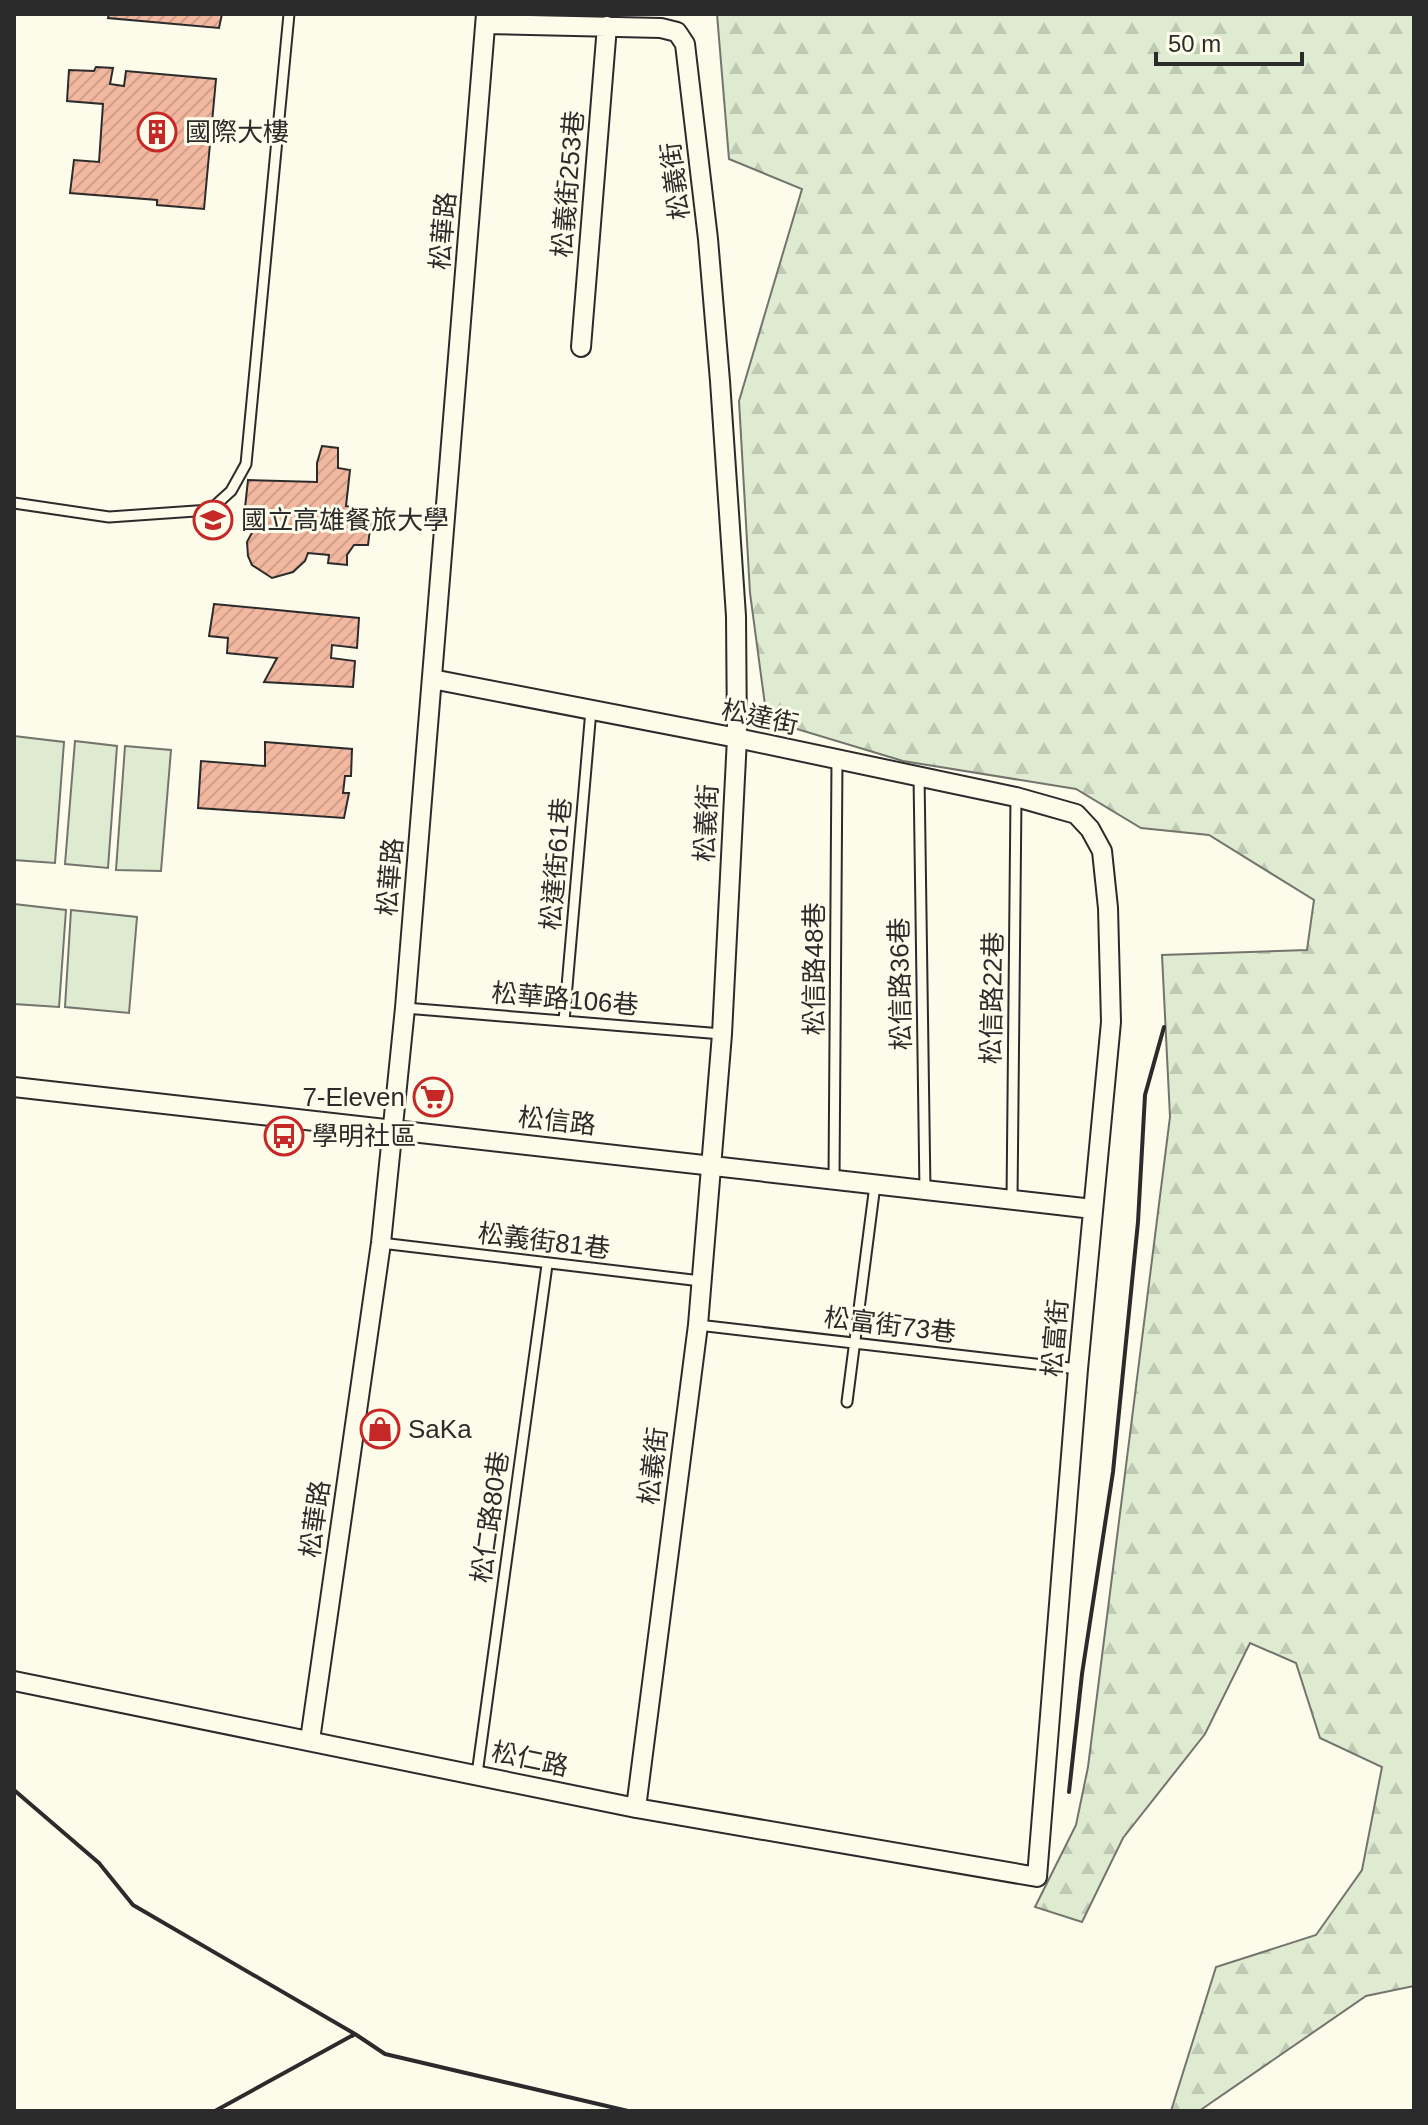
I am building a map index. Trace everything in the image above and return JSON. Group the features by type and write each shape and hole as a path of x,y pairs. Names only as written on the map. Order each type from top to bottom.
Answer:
{"street":[{"name":"松義街","path":"486,19 661,28 677,32 685,44 708,239 720,381 736,616 737,738 722,1034 698,1325 636,1808"},
{"name":"松華路","path":"310,1740 381,1243 393,1129 486,19"},
{"name":"松義街253巷","path":"581,347 607,26"},
{"name":"松達街","path":"432,679 919,775 1076,814"},
{"name":"松富街","path":"1037,1877 1078,1369 1111,1022 1108,908 1102,851 1090,829 1076,814"},
{"name":"松信路","path":"14,1087 1093,1209"},
{"name":"松仁路","path":"14,1681 636,1808 1037,1877"}],"lane":[{"path":"14,503 109,517 210,510 231,491 246,464 289,14"},
{"name":"松達街61巷","path":"564,1021 591,710"},
{"name":"松信路48巷","path":"834,1179 837,759"},
{"name":"松信路36巷","path":"919,775 925,1191"},
{"name":"松信路22巷","path":"1012,1200 1016,797"},
{"name":"松華路106巷","path":"405,1008 722,1034"},
{"path":"847,1402 875,1185"},
{"name":"松義街81巷","path":"381,1243 701,1281"},
{"name":"松仁路80巷","path":"477,1774 547,1265"},
{"name":"松富街73巷","path":"698,1325 1078,1369"}],"green space":[{"path":"717,14 1414,14 1414,1986 1366,1996 1199,2111 1171,2111 1216,1967 1316,1935 1362,1870 1382,1767 1320,1738 1296,1663 1250,1643 1205,1734 1123,1838 1082,1922 1035,1907 1076,1825 1088,1767 1170,1117 1162,955 1307,950 1314,900 1209,835 1141,828 1076,789 903,761 767,720 750,593 739,401 802,189 729,159"},
{"path":"14,736 64,742 55,863 14,860"},
{"path":"75,741 117,746 108,868 65,864"},
{"path":"125,746 171,750 161,871 116,870"},
{"path":"14,904 66,910 59,1007 14,1004"},
{"path":"71,910 137,917 129,1013 65,1007"}],"building":[{"path":"109,14 222,14 219,28 108,18"},
{"name":"國際大樓","path":"96,67 113,68 110,84 124,86 126,71 216,79 204,209 157,205 157,200 70,193 74,160 99,162 103,104 67,101 69,70 94,71"},
{"path":"322,446 338,448 338,468 350,470 346,506 355,508 371,521 368,545 354,545 347,555 347,565 328,563 329,555 308,553 305,561 293,572 272,578 252,565 248,556 247,542 254,529 243,526 248,480 317,482 317,463"},
{"path":"214,604 359,618 357,648 332,645 331,658 355,661 353,687 264,682 277,658 227,653 228,638 209,636"},
{"path":"265,742 352,749 351,776 345,776 343,793 349,793 344,818 198,808 201,761 265,766"}],"wall":[{"path":"1069,1792 1082,1674 1113,1472 1138,1222 1145,1095 1164,1027"},
{"path":"14,1790 99,1863 133,1905 355,2034 215,2111"},
{"path":"352,2036 355,2034 385,2054 628,2111"}],"place":[{"name":"國際大樓","path":"157,132"},
{"name":"國立高雄餐旅大學","path":"213,520"},
{"name":"7-Eleven","path":"433,1097"},
{"name":"學明社區","path":"284,1136"},
{"name":"SaKa","path":"380,1429"}]}
